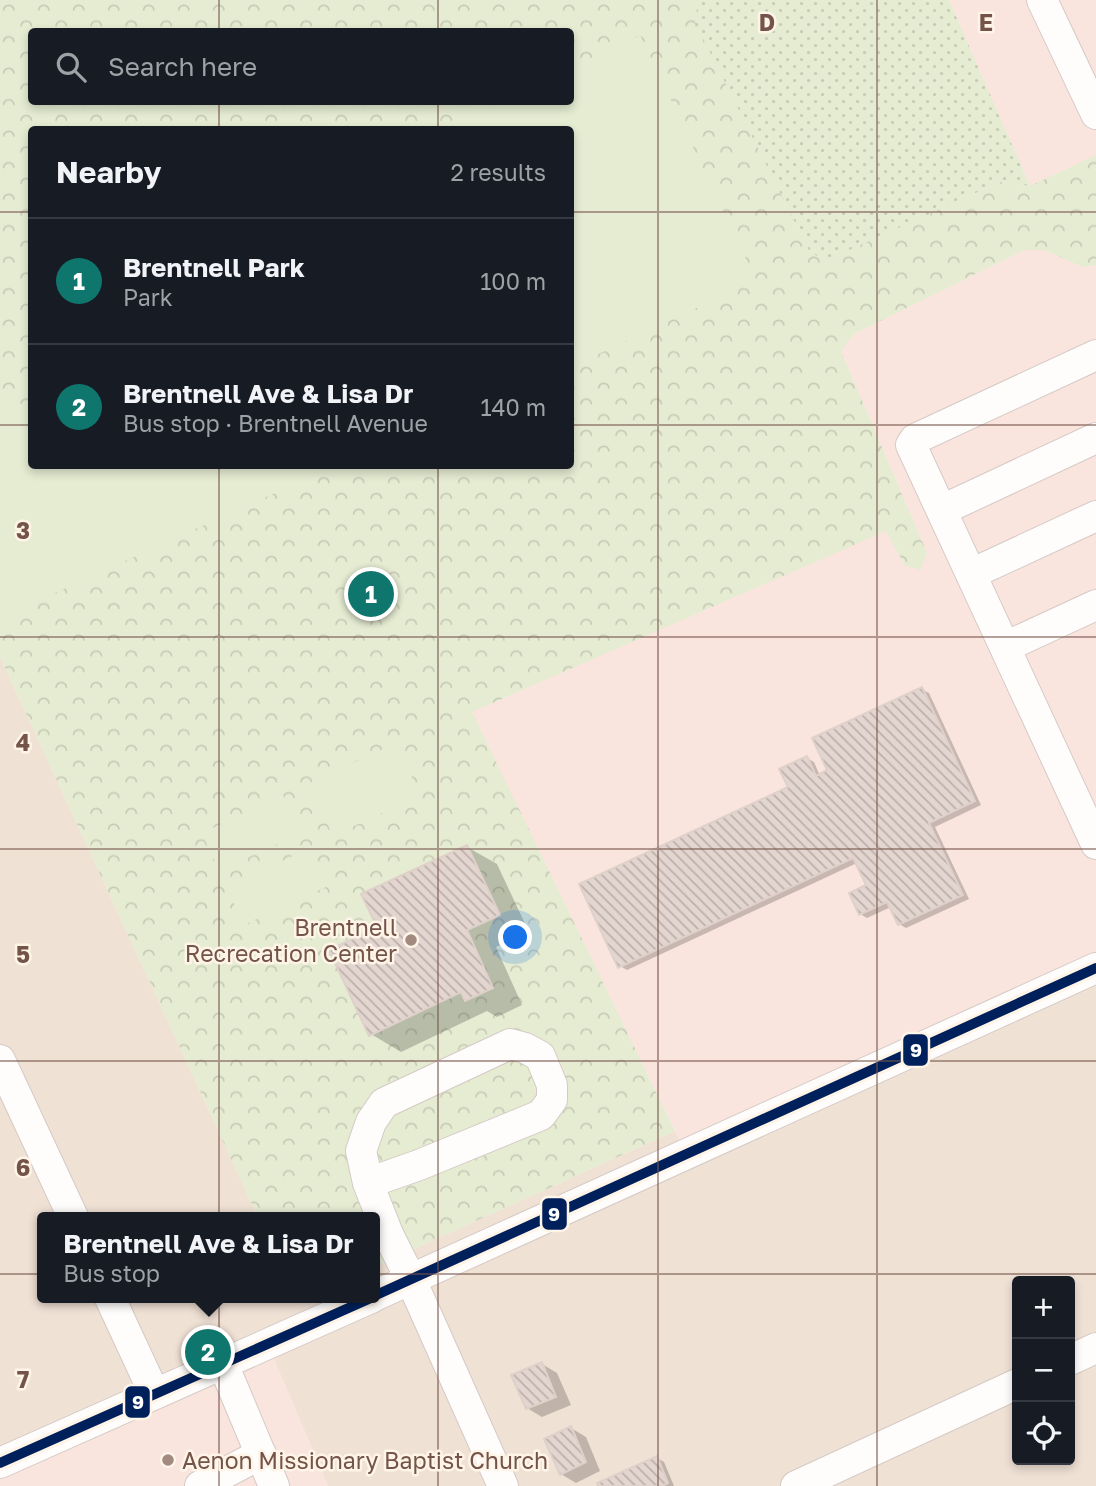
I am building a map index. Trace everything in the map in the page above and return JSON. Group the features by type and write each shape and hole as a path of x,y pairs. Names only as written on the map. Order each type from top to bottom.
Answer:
{"street":[{"path":"1042,0 1096,114"},
{"path":"1096,355 915,439 911,444 1096,844"},
{"path":"942,510 1096,438"},
{"path":"971,574 1096,516"},
{"path":"1005,647 1096,605"},
{"path":"380,1294 1096,968"},
{"path":"368,1183 541,1115 552,1100 552,1085 540,1056 526,1048 510,1044 383,1103 371,1122 361,1151 368,1183 379,1212"},
{"path":"0,1060 71,1212"},
{"path":"380,1214 503,1486"},
{"path":"112,1303 154,1393"},
{"path":"0,1463 359,1303"},
{"path":"1075,1358 1096,1348"},
{"path":"223,1364 274,1486"},
{"path":"796,1486 1012,1386"},
{"path":"200,1486 261,1454"}],"shaded area":[{"path":"949,0 1096,0 1096,155 1030,186"},
{"path":"1024,250 1045,250 1082,267 1096,265 1096,967 686,1153 471,712 886,530 905,566 927,553 841,351 854,334"},
{"path":"0,657 256,1212 37,1212 37,1303 380,1303 380,1264 675,1131 686,1152 1096,967 1096,1486 328,1486 267,1343 0,1461"},
{"path":"267,1343 328,1486 0,1486 0,1461"}],"green space":[{"path":"0,0 698,0 695,22 809,251 825,261 1000,182 1030,186 1096,155 1096,265 1082,267 1045,250 1024,250 854,334 841,351 927,553 920,570 905,566 886,531 472,712 675,1131 380,1264 380,1212 256,1212 0,657"},
{"path":"698,0 949,0 1030,186 1000,182 825,262 809,251 694,22"},
{"path":"640,35 756,280 574,366 574,126 447,126 492,105 574,105 574,67"},
{"path":"28,400 28,469 327,469 0,618 0,414"},
{"path":"396,743 420,795 333,836 308,784"},
{"path":"283,795 301,833 219,871 202,833"},
{"path":"308,849 326,887 244,925 226,887"}],"building":[{"path":"922,687 975,801 929,823 963,895 898,925 887,902 859,915 849,893 866,885 853,858 618,968 579,884 788,787 779,769 807,756 816,776 827,770 812,738"},
{"name":"Brentnell Recrecation Center","path":"467,845 500,915 467,930 493,988 465,1001 461,992 369,1036 329,950 377,927 361,894"},
{"path":"542,1362 556,1397 526,1409 511,1375"},
{"path":"571,1426 586,1462 560,1475 544,1439"},
{"path":"657,1456 668,1483 662,1486 598,1486 597,1483"}],"transit line":[{"name":"9","path":"380,1293 1096,968"},
{"name":"9","path":"0,1463 360,1303"}],"place":[{"name":"Brentnell Park","path":"371,594"},
{"name":"Brentnell Recrecation Center","path":"411,940"},
{"name":"Brentnell Ave & Lisa Dr","path":"208,1352"},
{"name":"Aenon Missionary Baptist Church","path":"168,1460"}]}
